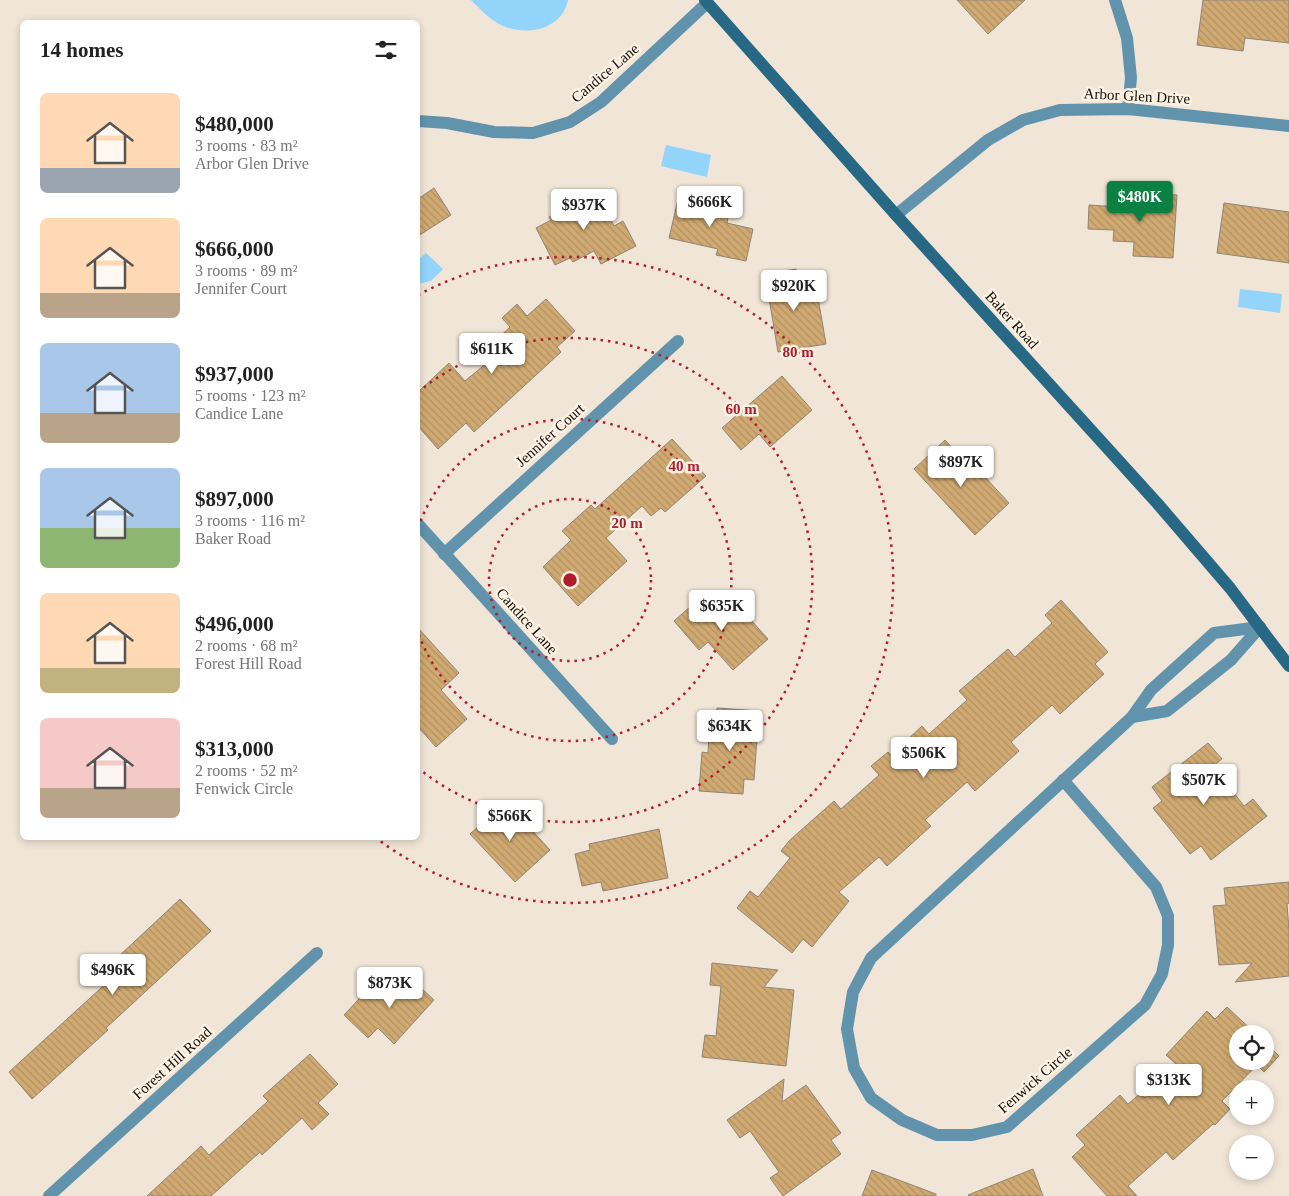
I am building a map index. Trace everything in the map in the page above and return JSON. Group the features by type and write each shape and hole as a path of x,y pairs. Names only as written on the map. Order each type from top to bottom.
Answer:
{"main road":[{"name":"Baker Road","path":"706,1 896,215 1157,503 1230,588 1289,666"}],"street":[{"path":"1115,0 1127,38 1131,78 1128,109"},
{"name":"Candice Lane","path":"420,121 447,123 494,132 534,132 570,122 601,102 706,1"},
{"name":"Arbor Glen Drive","path":"896,215 988,140 1023,120 1060,110 1128,109 1289,126"},
{"name":"Jennifer Court","path":"444,554 678,341"},
{"name":"Candice Lane","path":"420,526 612,740"},
{"path":"1132,717 1167,711 1231,660 1260,627"},
{"name":"Fenwick Circle","path":"1063,780 1156,887 1168,916 1168,945 1162,974 1145,1005 1007,1127 972,1136 937,1135 902,1120 871,1098 854,1068 847,1029 853,992 871,958 1063,780 1132,717 1151,690 1214,633 1260,627"},
{"name":"Forest Hill Road","path":"49,1196 317,953"}],"water":[{"path":"471,0 568,0 559,18 551,24 532,30 521,30 511,29 497,23"},
{"path":"666,145 711,155 707,177 661,166"},
{"path":"426,253 443,269 431,281 420,284 420,258"},
{"path":"1240,289 1282,294 1280,313 1238,307"}],"building":[{"path":"957,0 1025,0 988,34"},
{"path":"1203,0 1289,0 1289,43 1245,38 1243,51 1197,45"},
{"path":"434,188 451,215 420,235 420,198"},
{"path":"580,190 585,199 597,193 614,226 623,221 636,246 601,264 594,251 573,262 570,258 555,265 536,228 551,220 549,217 565,208 561,200"},
{"path":"1121,192 1177,195 1173,258 1133,256 1134,242 1113,241 1114,230 1088,229 1089,205 1120,207"},
{"path":"679,195 730,207 727,223 753,229 746,261 716,255 718,249 669,238"},
{"path":"1224,203 1289,212 1289,263 1217,253"},
{"path":"796,269 798,282 810,280 812,293 817,292 826,344 778,352 765,274"},
{"path":"546,299 575,331 557,347 561,352 474,432 466,423 438,449 420,428 420,390 449,363 465,381 500,352 493,343 510,327 502,318 517,304 527,316"},
{"path":"782,376 812,410 770,447 759,434 741,450 722,428"},
{"path":"672,439 706,476 665,512 661,508 651,516 642,506 606,538 627,561 578,606 543,567 571,540 562,531 591,505 595,509"},
{"path":"945,440 980,479 984,476 1009,503 975,535 914,469"},
{"path":"699,599 714,616 733,600 768,639 733,670 708,642 699,650 674,621"},
{"path":"1061,600 1108,652 1095,664 1104,674 1060,714 1052,705 1011,742 1019,751 975,791 967,782 925,820 931,826 887,866 879,857 839,892 849,901 812,947 803,939 792,953 737,908 750,891 758,897 790,858 781,851 790,840 834,801 841,809 879,775 871,766 888,752 891,755 922,726 929,734 967,700 959,691 1008,649 1015,657 1052,623 1045,615"},
{"path":"420,630 459,673 441,690 467,719 436,747 420,729"},
{"path":"717,708 759,711 754,780 744,779 743,794 699,791 702,752 708,753 709,730 715,731"},
{"path":"1208,743 1222,759 1213,766 1244,806 1253,799 1267,816 1211,860 1201,846 1190,854 1153,808 1162,801 1152,787"},
{"path":"506,802 550,850 515,882 470,834"},
{"path":"659,829 668,878 603,891 601,882 582,886 575,854 590,850 589,844"},
{"path":"1289,882 1289,903 1287,904 1289,976 1235,982 1252,963 1219,965 1213,906 1226,905 1224,888"},
{"path":"180,899 211,931 106,1028 108,1030 32,1099 9,1072 112,978 104,970"},
{"path":"712,963 778,970 764,987 794,990 786,1066 702,1057 705,1035 716,1036 721,986 710,985"},
{"path":"404,972 434,1000 394,1044 378,1028 368,1038 344,1015 372,985 382,995"},
{"path":"1227,1007 1246,1025 1229,1025 1229,1070 1252,1070 1242,1080 1229,1080 1229,1094 1222,1101 1229,1110 1215,1125 1213,1124 1173,1160 1166,1152 1128,1186 1137,1196 1107,1196 1072,1157 1085,1145 1076,1135 1120,1095 1128,1104 1141,1093 1145,1098 1176,1064 1166,1055 1207,1011 1215,1019"},
{"path":"1274,1051 1279,1056 1274,1061"},
{"path":"310,1054 338,1084 318,1103 329,1114 312,1130 302,1118 262,1155 260,1152 211,1196 147,1196 201,1146 209,1155 268,1101 263,1096"},
{"path":"784,1079 782,1102 806,1085 841,1133 831,1140 841,1154 783,1196 770,1178 779,1172 750,1131 740,1138 727,1120"},
{"path":"1033,1169 1043,1196 968,1195"},
{"path":"872,1170 936,1194 936,1196 862,1196"}]}
